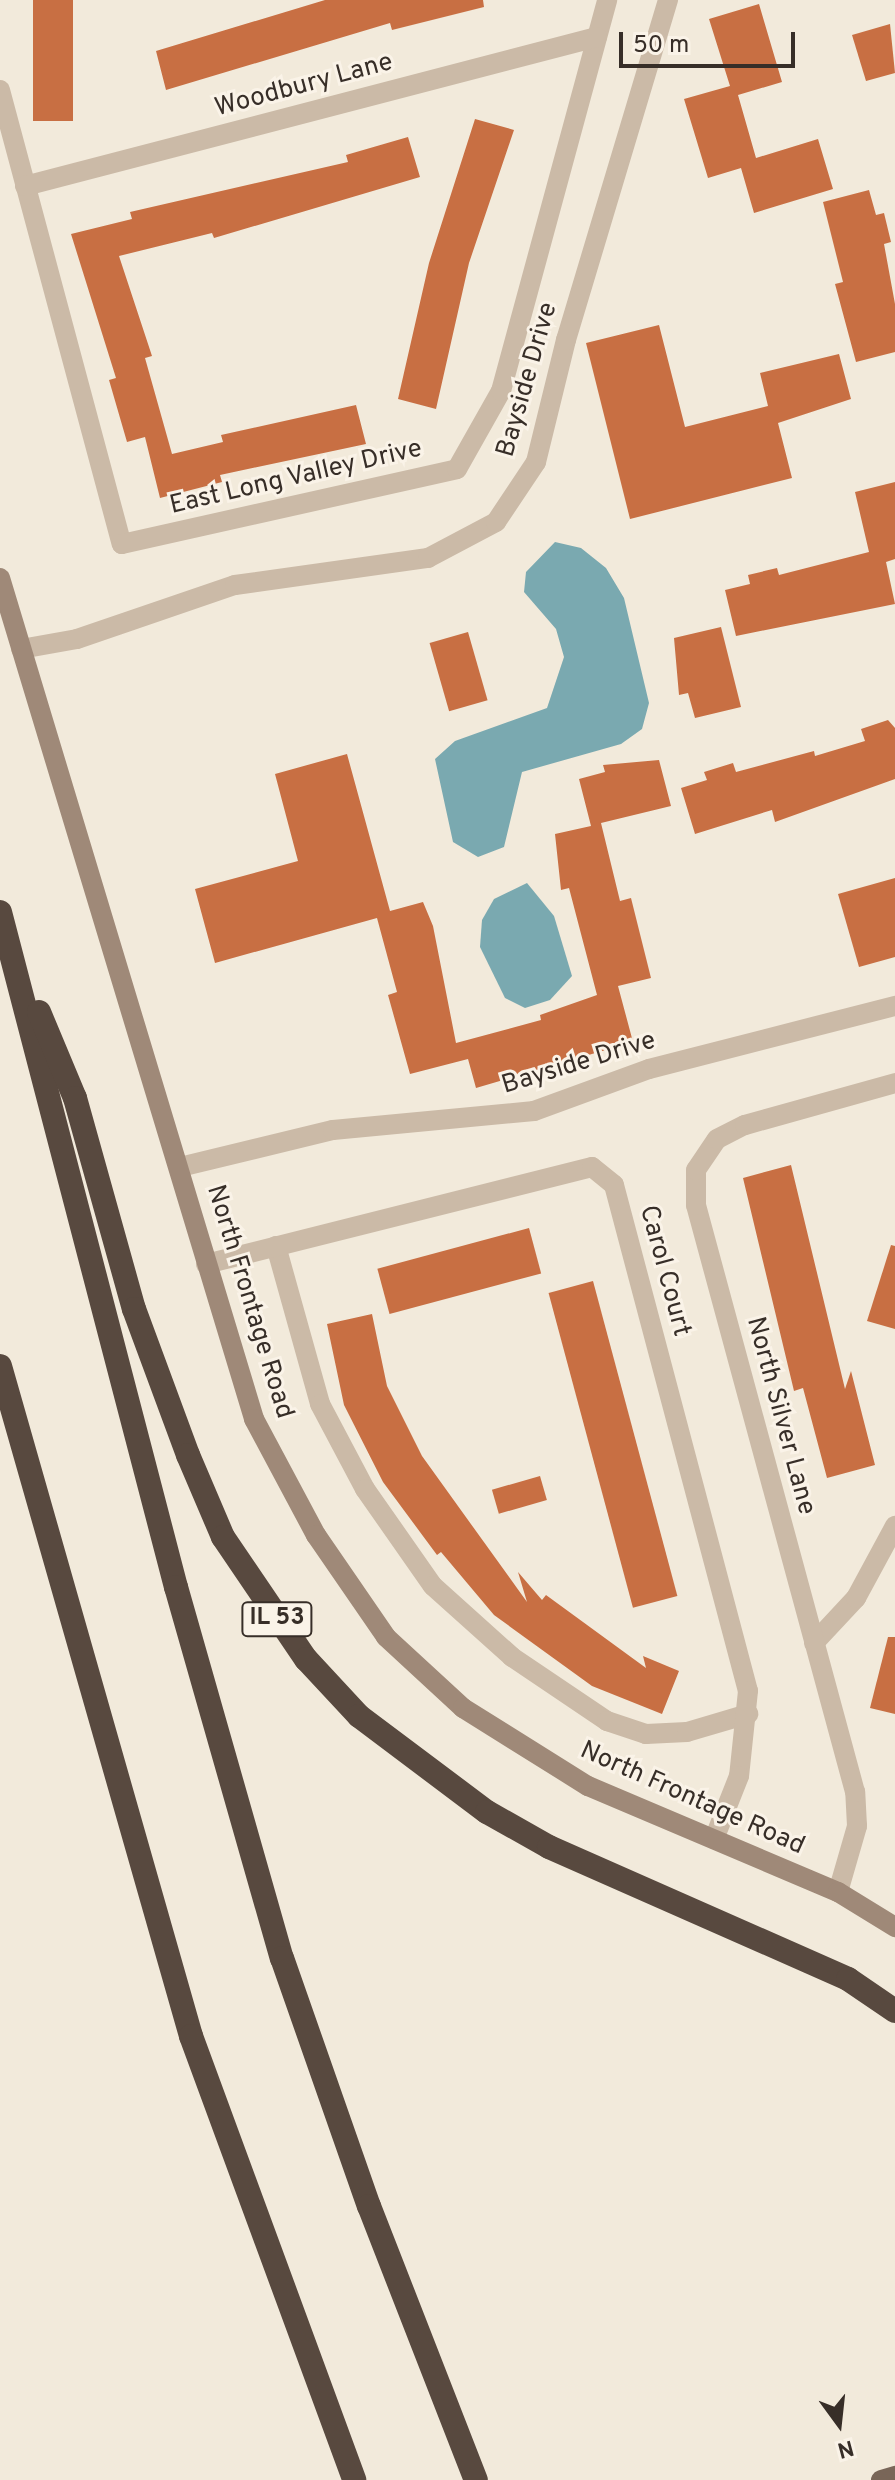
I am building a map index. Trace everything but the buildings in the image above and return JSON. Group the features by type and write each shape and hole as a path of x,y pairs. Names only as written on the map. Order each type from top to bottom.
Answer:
{"highway":[{"name":"IL 53","path":"3,922 75,1098 134,1309 188,1455 223,1537 306,1659 359,1716 487,1812 549,1847 848,1979 895,2011"},
{"path":"3,922 176,1587 282,1958 369,2206 476,2480"},
{"path":"0,1366 191,2036 354,2480"}],"main road":[{"path":"881,2480 895,2476"}],"street":[{"name":"East Long Valley Drive","path":"0,90 122,544 457,469 501,391 607,0"},
{"name":"Bayside Drive","path":"21,649 77,639 235,585 326,577 428,558 496,522 536,462 566,340 668,0"},
{"name":"Woodbury Lane","path":"25,186 597,37"},
{"name":"North Frontage Road","path":"0,578 254,1419 316,1535 386,1637 463,1708 588,1786 838,1892 895,1927"},
{"name":"Bayside Drive","path":"180,1167 333,1130 534,1111 649,1069 895,1006"},
{"name":"North Silver Lane","path":"838,1892 857,1826 855,1792 696,1205 696,1170 717,1139 745,1125 895,1083"},
{"name":"Carol Court","path":"206,1264 592,1167 614,1185 748,1691 748,1714 739,1776 714,1839"},
{"path":"276,1246 320,1404 365,1489 433,1586 512,1657 607,1721 646,1734 687,1732 748,1714"},
{"path":"814,1643 856,1598 895,1526"}],"water":[{"path":"555,542 581,548 606,568 624,598 649,703 642,729 621,744 522,772 504,847 478,857 453,842 435,759 455,741 547,708 564,657 556,629 524,592 526,572"},
{"path":"527,883 554,916 572,976 550,1000 525,1008 505,998 480,947 482,920 494,899"}]}
